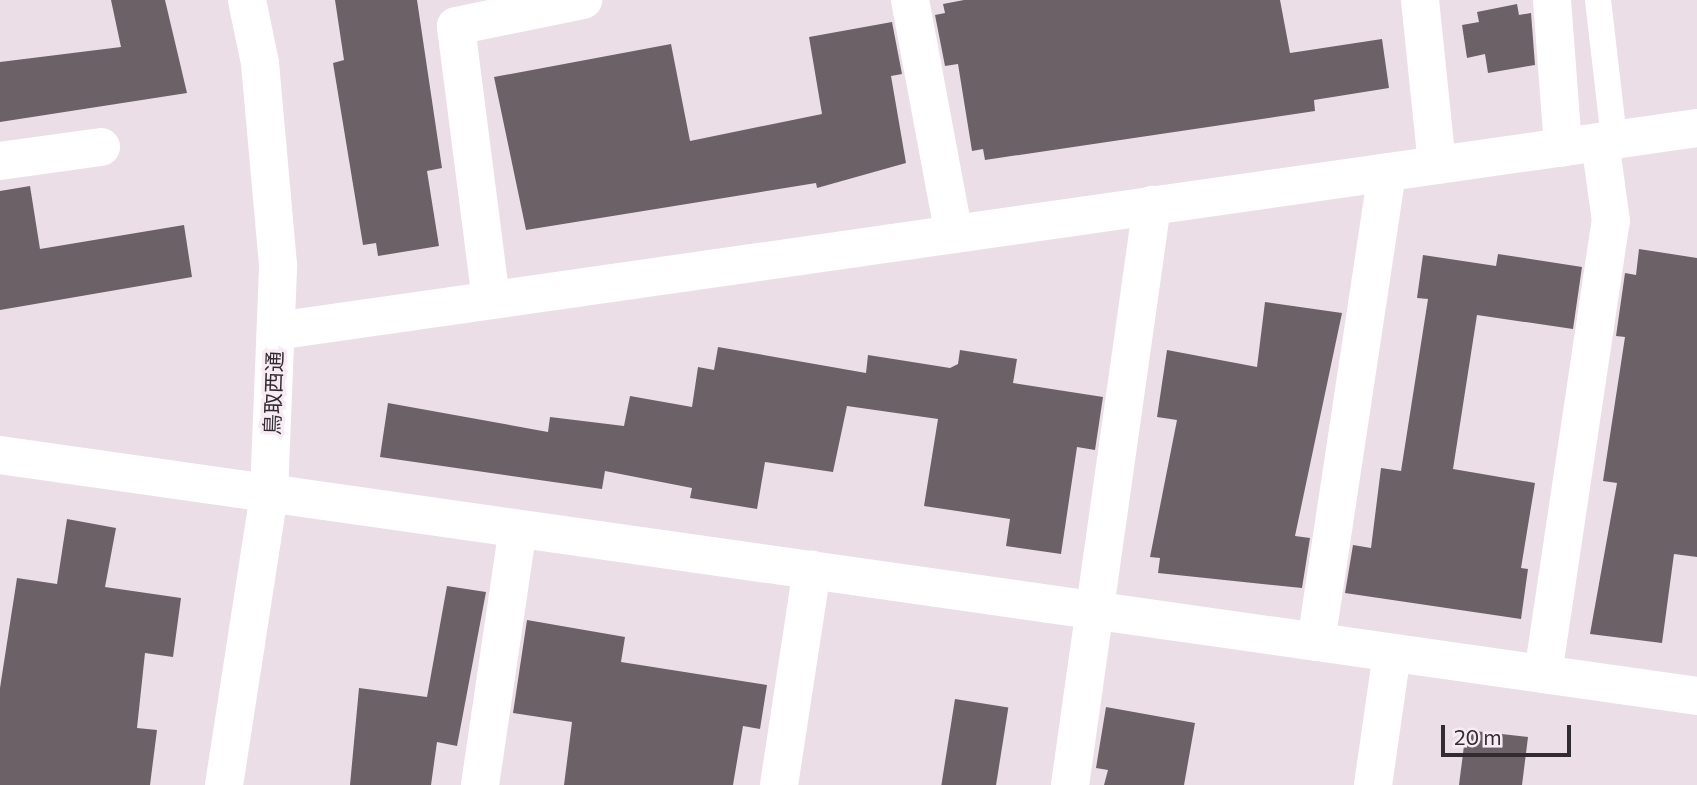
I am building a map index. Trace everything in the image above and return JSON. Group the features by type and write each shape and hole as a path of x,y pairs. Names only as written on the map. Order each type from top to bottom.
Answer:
{"street":[{"name":"鳥取西通","path":"224,785 269,493 278,265 260,62 247,0"},
{"path":"491,300 456,26 583,0"},
{"path":"910,0 954,234"},
{"path":"1420,0 1437,165"},
{"path":"1552,0 1563,148"},
{"path":"276,331 1697,128"},
{"path":"1543,674 1611,220 1607,141"},
{"path":"0,161 101,147"},
{"path":"1316,642 1387,172"},
{"path":"1070,785 1097,610 1152,205"},
{"path":"0,455 1697,696"},
{"path":"480,785 518,529"},
{"path":"779,785 812,570"},
{"path":"1373,785 1392,653"}],"lane":[{"path":"1598,0 1607,141"}],"building":[{"path":"111,0 165,0 187,93 0,122 0,62 121,47"},
{"path":"335,0 417,0 442,168 427,171 439,246 378,256 376,243 363,245 333,63 344,60"},
{"path":"964,0 1280,0 1290,53 1382,39 1389,88 1314,100 1315,111 985,160 983,149 972,151 958,64 945,66 935,15 945,13 943,4"},
{"path":"1517,4 1519,15 1531,13 1535,65 1488,73 1485,54 1467,58 1462,25 1479,22 1477,12"},
{"path":"892,22 902,74 891,76 906,163 817,188 816,183 526,230 494,77 671,44 690,141 822,114 809,37"},
{"path":"30,186 40,249 184,225 192,277 0,310 0,191"},
{"path":"1639,249 1697,258 1697,557 1674,554 1662,643 1590,634 1617,483 1603,481 1625,337 1616,336 1625,273 1636,275"},
{"path":"1498,254 1582,267 1573,329 1477,315 1453,469 1535,483 1521,568 1528,569 1521,619 1345,593 1353,545 1371,548 1381,468 1401,471 1428,299 1417,298 1423,255 1496,266"},
{"path":"1265,302 1342,313 1295,536 1310,538 1302,588 1158,573 1160,558 1150,557 1177,420 1157,417 1167,350 1257,367"},
{"path":"718,347 866,373 868,355 950,368 958,364 960,350 1017,359 1013,383 1103,397 1095,450 1077,447 1061,554 1006,546 1010,519 924,506 938,419 847,406 833,472 765,462 757,509 690,498 692,488 605,471 602,489 380,457 388,403 548,432 550,417 624,426 630,396 692,407 698,367 714,370"},
{"path":"67,519 116,528 105,587 181,598 173,657 145,653 137,728 157,730 150,785 0,785 0,688 17,578 57,584"},
{"path":"447,586 486,592 457,746 437,742 431,785 350,785 359,688 427,697"},
{"path":"527,620 625,637 621,662 767,685 760,729 743,726 733,785 564,785 572,722 513,713"},
{"path":"955,699 1008,707 996,785 941,785"},
{"path":"1106,707 1195,723 1184,785 1104,785 1108,770 1096,768"},
{"path":"1466,730 1528,737 1522,785 1459,785"}]}
